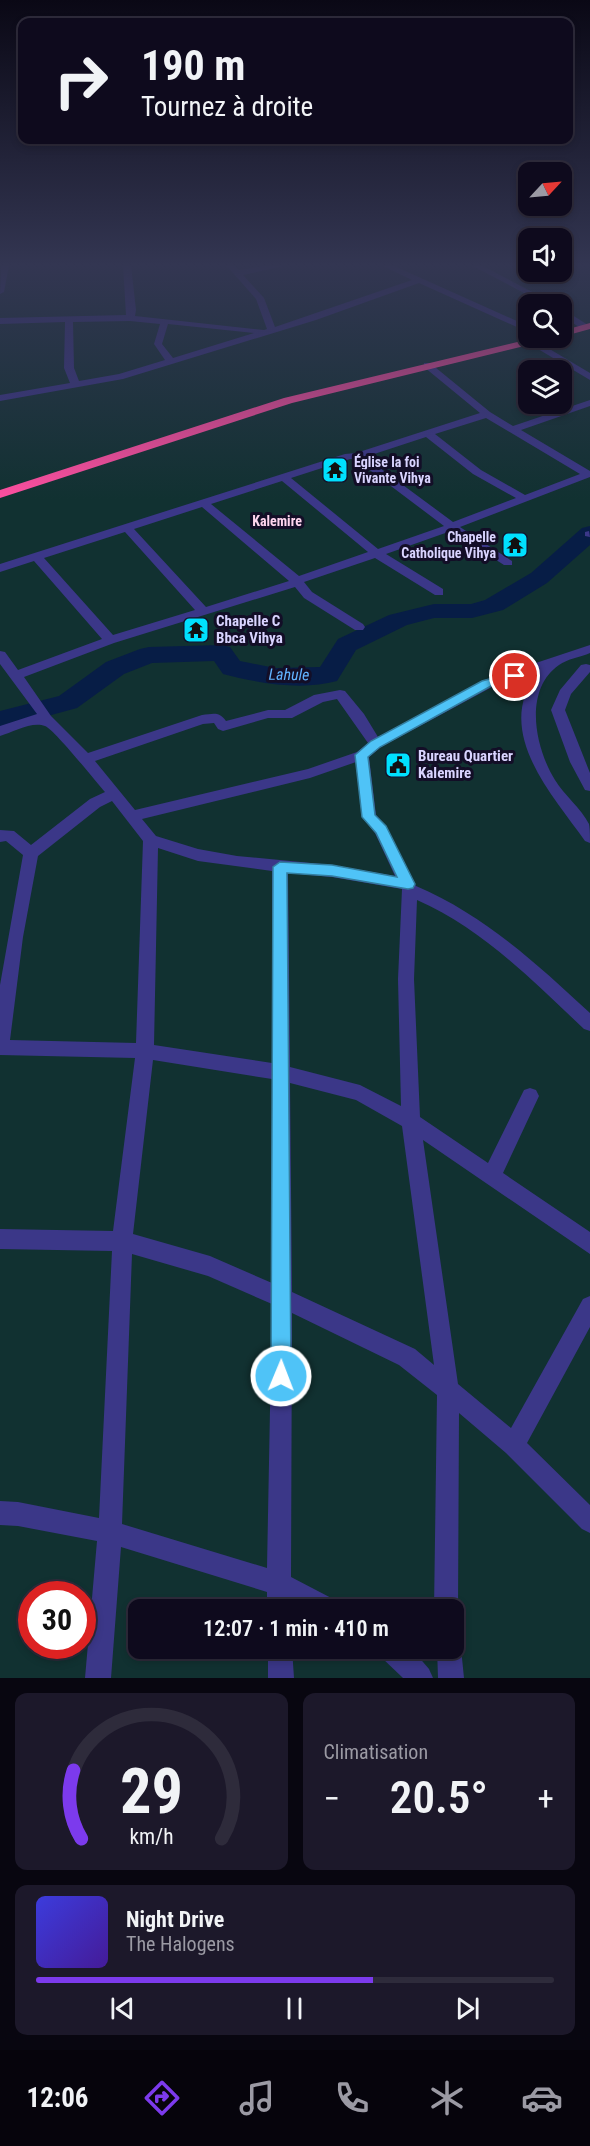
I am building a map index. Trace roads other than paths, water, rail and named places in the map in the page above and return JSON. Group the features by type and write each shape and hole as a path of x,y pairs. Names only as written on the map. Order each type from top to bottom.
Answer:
{"highway":[{"path":"0,494 288,400 427,365 501,343"}],"street":[{"path":"69,343 69,368 76,385"},
{"path":"156,343 158,349 172,362"},
{"path":"0,398 120,377 231,343"},
{"path":"549,348 590,377"},
{"path":"427,365 487,414 589,475"},
{"path":"513,429 590,403"},
{"path":"0,568 282,476 349,456 357,456 487,414"},
{"path":"426,432 477,472 525,499"},
{"path":"357,456 451,526 508,563"},
{"path":"17,675 110,640 290,585 589,475"},
{"path":"282,476 376,553 439,592"},
{"path":"203,502 297,581 308,595 359,627"},
{"path":"126,526 204,612"},
{"path":"36,556 110,640"},
{"path":"131,816 310,773 362,755 376,744 487,684 590,649"},
{"path":"0,655 33,697 46,719 86,759 151,840 198,855 280,867 332,871 409,887 437,900 489,933 590,1024"},
{"path":"555,662 588,668"},
{"path":"555,662 545,672 532,693 530,712 533,745 548,780 590,837"},
{"path":"588,668 565,693 558,710 577,762 590,786"},
{"path":"86,759 202,720 218,718 223,726 268,714 287,715 319,698 340,694 359,717 376,744"},
{"path":"0,731 37,719 41,722 46,719"},
{"path":"362,755 369,817 381,830 409,887 406,979 411,1120 448,1390 446,1599"},
{"path":"114,794 95,803 31,853 15,937 0,1047 145,1051 279,1072 360,1093 411,1120 590,1244"},
{"path":"1,832 9,835 31,853"},
{"path":"98,1678 110,1532 122,1241 145,1051 151,840"},
{"path":"279,1599 282,1299 279,1072 280,867"},
{"path":"492,1176 530,1096"},
{"path":"0,1239 122,1241 210,1266 358,1332 407,1357 448,1390 514,1445 590,1521"},
{"path":"514,1445 590,1305"},
{"path":"0,1513 18,1514 110,1532 278,1583 308,1599"},
{"path":"280,1659 281,1678"},
{"path":"404,1659 420,1678"},
{"path":"450,1659 451,1678"}],"waterway":[{"name":"Lahule","path":"0,720 68,702 115,668 149,655 221,653 232,668 275,676 328,675 347,645 398,620 434,611 472,611 494,605 539,578 590,533"}],"place":[{"name":"Église la foi Vivante Vihya","path":"335,470"},
{"name":"Chapelle Catholique Vihya","path":"515,545"},
{"name":"Chapelle C Bbca Vihya","path":"196,630"},
{"name":"Bureau Quartier Kalemire","path":"398,765"}],"district":[{"name":"Kalemire","path":"277,521"}]}
